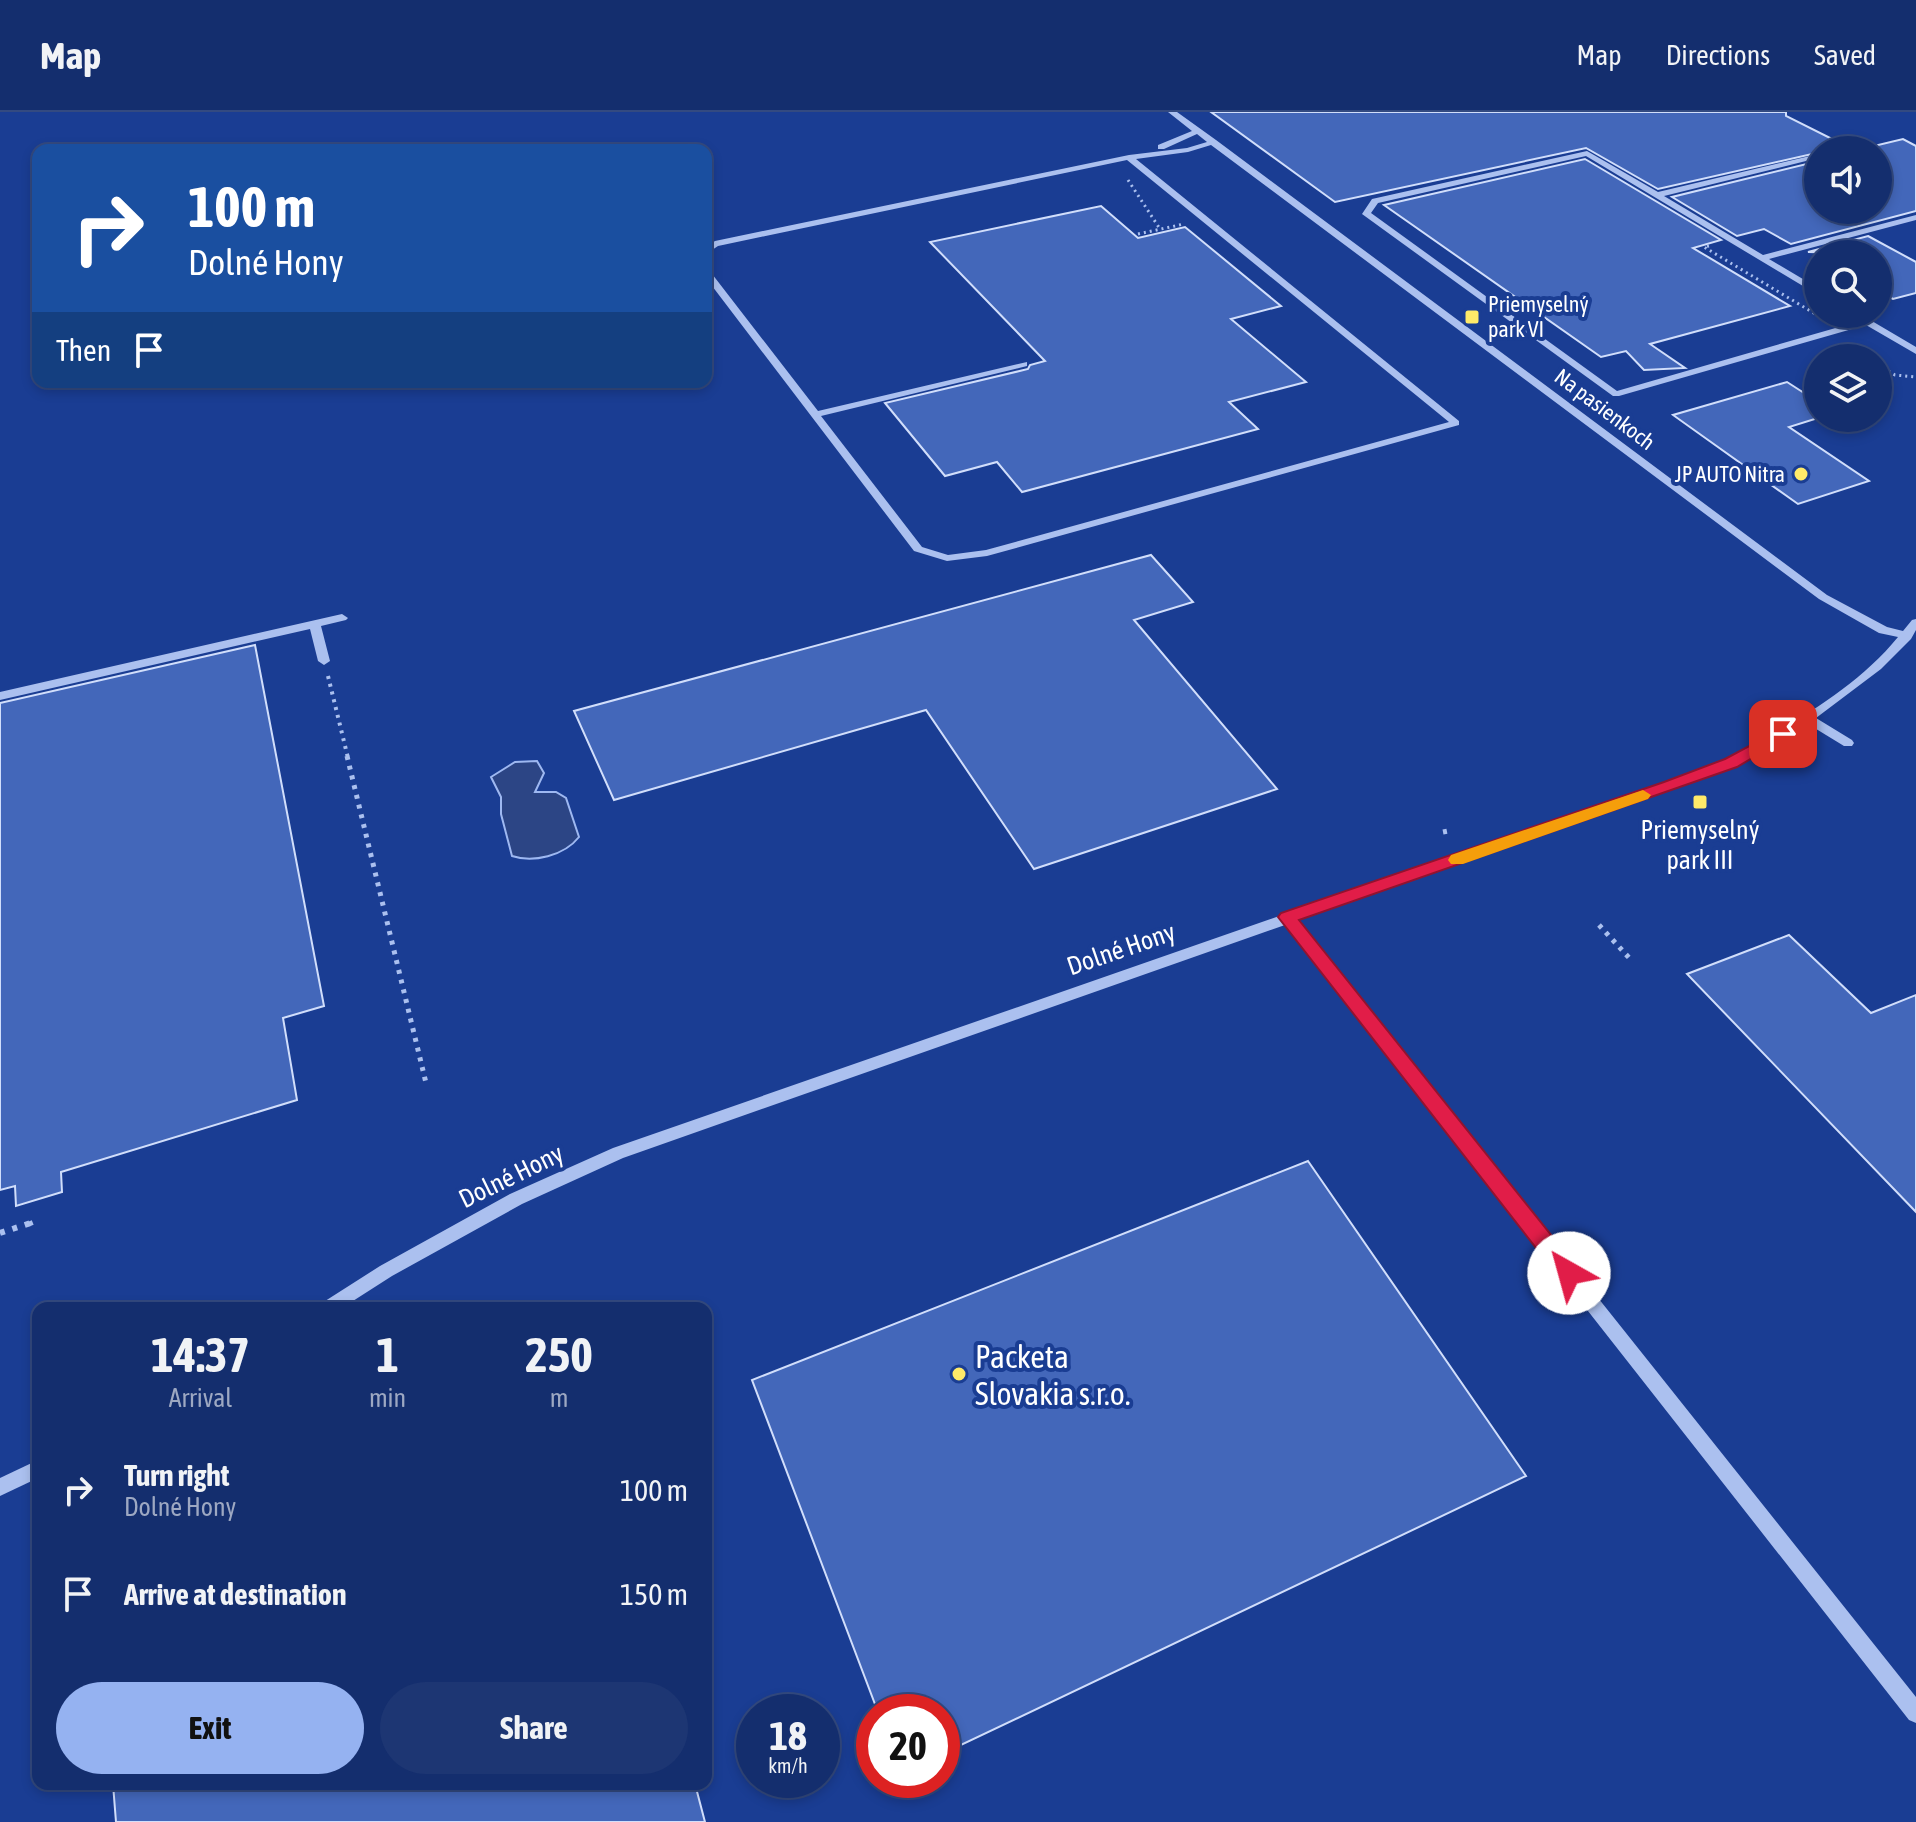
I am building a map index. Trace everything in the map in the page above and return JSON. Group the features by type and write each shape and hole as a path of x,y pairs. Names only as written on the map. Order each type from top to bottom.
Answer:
{"street":[{"name":"Na pasienkoch","path":"1172,112 1823,597 1883,630 1907,636"},
{"path":"1129,157 1177,142 1198,131"},
{"path":"712,246 1129,157 1188,150 1213,142"},
{"path":"1804,284 1587,153 1375,201 1366,214 1616,394 1846,328"},
{"path":"712,280 918,549 947,558 987,553 1456,423 1129,157"},
{"path":"1658,195 1804,159"},
{"path":"1762,258 1916,217"},
{"path":"1877,328 1916,351"},
{"path":"814,415 1024,364"},
{"path":"0,696 342,618"},
{"name":"Dolné Hony","path":"337,1302 386,1271 516,1199 618,1153 1731,763 1809,719 1859,683 1907,636 1916,623"},
{"path":"315,625 324,661"},
{"path":"1809,719 1848,743"},
{"path":"1287,917 1916,1713"},
{"path":"0,1487 32,1472"}],"path":[{"path":"1127,179 1161,229"},
{"path":"1892,373 1916,377"},
{"path":"324,661 426,1083"},
{"path":"1599,925 1632,961"},
{"path":"0,1233 34,1222"}],"water":[{"path":"537,761 544,773 535,792 556,792 566,798 579,837 557,853 538,858 520,858 512,856 501,814 501,797 491,777 515,762"}],"building":[{"path":"1211,112 1786,112 1786,116 1826,136 1804,136 1804,156 1658,189 1586,148 1335,202"},
{"path":"1903,139 1916,146 1916,211 1892,217 1892,142"},
{"path":"1585,159 1721,240 1693,248 1790,306 1650,344 1685,368 1644,370 1626,351 1601,357 1384,205"},
{"path":"1804,165 1804,224 1867,224 1791,244 1764,229 1737,236 1672,197"},
{"path":"1101,206 1138,238 1185,227 1281,306 1231,319 1306,382 1229,402 1258,429 1022,492 997,462 945,476 885,403 1028,369 1030,365 1045,361 930,242"},
{"path":"1868,236 1875,240 1853,240"},
{"path":"1892,249 1916,262 1916,293 1893,299"},
{"path":"1787,382 1804,393 1804,422 1789,427 1869,481 1798,504 1673,415"},
{"path":"1151,555 1193,602 1134,620 1277,789 1034,869 926,710 614,800 574,711"},
{"path":"255,645 324,1006 283,1018 297,1100 61,1172 62,1192 16,1206 15,1186 0,1190 0,703"},
{"path":"1789,935 1871,1013 1916,995 1916,1212 1687,974"},
{"path":"1308,1161 1526,1476 960,1745 960,1694 871,1694 752,1380"},
{"path":"113,1790 697,1790 705,1822 116,1822"}],"slow traffic":[{"path":"1457,860 1643,795"}],"place":[{"name":"Priemyselný park VI","path":"1472,317"},
{"name":"JP AUTO Nitra","path":"1801,474"},
{"name":"Priemyselný park III","path":"1700,802"},
{"name":"Packeta Slovakia s.r.o.","path":"959,1374"}],"route":[{"path":"1569,1273 1287,917 1669,786 1731,763 1783,734"}]}
